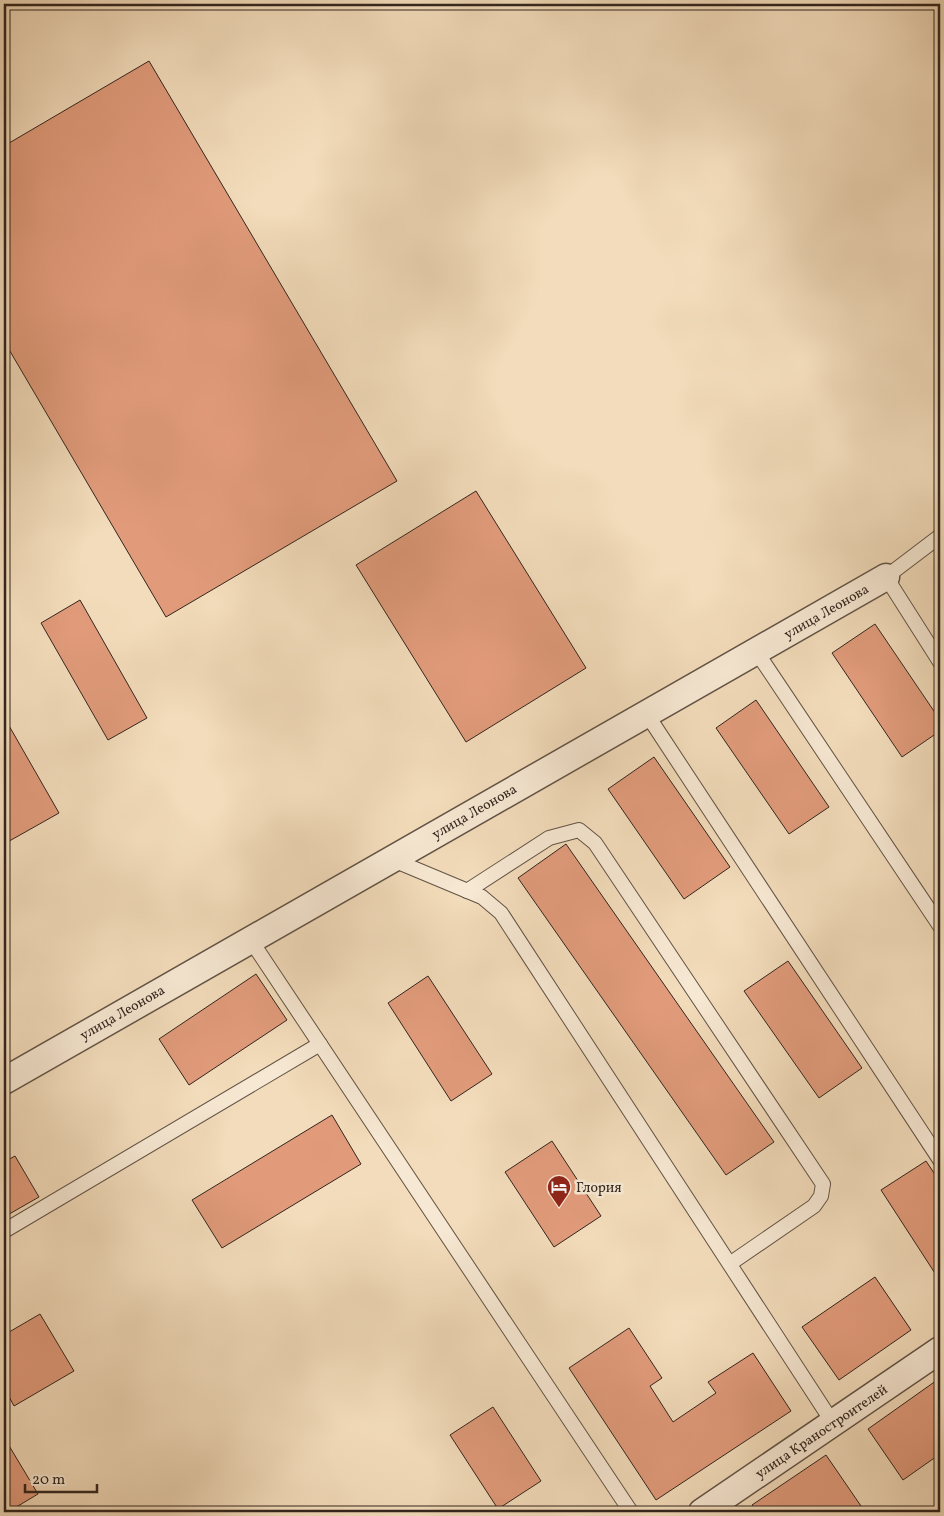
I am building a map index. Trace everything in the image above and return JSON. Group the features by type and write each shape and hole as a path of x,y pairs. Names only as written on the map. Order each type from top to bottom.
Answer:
{"street":[{"name":"улица Леонова","path":"4,1081 250,938 886,577"},
{"name":"улица Краностроителей","path":"702,1512 940,1350"}],"lane":[{"name":"улица Леонова","path":"886,577 940,536"},
{"path":"886,577 940,662"},
{"path":"756,651 940,926"},
{"path":"646,713 940,1160"},
{"path":"467,891 549,838 579,830 596,843 823,1184 822,1196 814,1206 731,1263"},
{"path":"390,859 482,897 502,913 731,1263 833,1423"},
{"path":"250,938 631,1512"},
{"path":"4,1231 320,1044"}],"building":[{"path":"149,61 397,481 166,617 4,341 4,146"},
{"path":"476,491 586,668 466,742 356,565"},
{"path":"80,600 147,718 108,740 41,623"},
{"path":"875,624 940,720 940,731 902,757 832,653"},
{"path":"756,700 829,807 789,834 716,728"},
{"path":"4,717 59,813 4,844"},
{"path":"654,757 730,867 684,899 608,789"},
{"path":"566,844 774,1142 726,1175 518,878"},
{"path":"788,961 862,1068 819,1098 744,991"},
{"path":"256,974 287,1020 189,1085 159,1039"},
{"path":"428,976 492,1074 451,1101 388,1003"},
{"path":"332,1115 361,1164 222,1248 192,1200"},
{"path":"552,1141 601,1216 554,1247 505,1172"},
{"path":"15,1156 39,1197 4,1217 4,1162"},
{"path":"926,1161 940,1182 940,1281 881,1190"},
{"path":"875,1277 911,1330 839,1380 802,1327"},
{"path":"40,1314 74,1371 14,1406 7,1393 4,1395 4,1335"},
{"path":"629,1328 662,1378 650,1386 673,1422 716,1393 708,1382 753,1353 791,1411 656,1500 569,1368"},
{"path":"940,1378 940,1454 903,1480 868,1429"},
{"path":"493,1407 541,1481 498,1509 450,1435"},
{"path":"8,1444 38,1494 8,1512 4,1512 4,1446"},
{"path":"826,1455 861,1506 851,1512 757,1512 752,1505"}],"place":[{"name":"Глория","path":"559,1208"}]}
